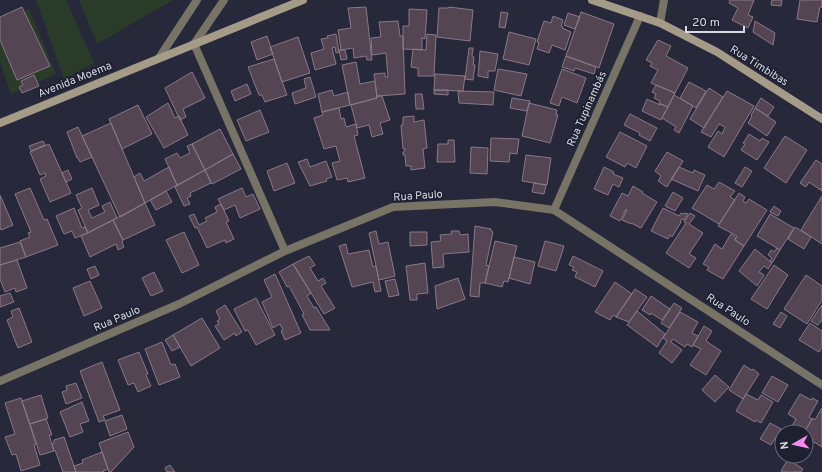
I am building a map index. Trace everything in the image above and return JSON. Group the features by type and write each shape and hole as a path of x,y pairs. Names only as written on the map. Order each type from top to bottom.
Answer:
{"main road":[{"path":"194,44 303,0"},
{"name":"Rua Timbibas","path":"592,0 660,23 717,52 822,119"},
{"name":"Avenida Moema","path":"0,123 194,44"}],"street":[{"path":"159,58 197,0"},
{"path":"224,0 194,44 286,251"},
{"path":"660,23 664,0"},
{"name":"Rua Tupinambás","path":"554,210 640,16"},
{"name":"Rua Paulo","path":"0,381 179,304 286,251 393,207 495,202 554,210 822,385"}],"green space":[{"path":"36,0 66,0 94,63 64,79"},
{"path":"79,0 173,0 97,44"},
{"path":"29,9 56,74 11,94 0,61 0,24"}],"building":[{"path":"730,0 754,0 748,15 753,17 748,28 732,20 738,8 729,3"},
{"path":"772,0 782,0 781,6 771,5"},
{"path":"800,0 822,0 822,7 820,7 817,22 797,19"},
{"path":"22,7 50,66 17,80 0,40 0,17"},
{"path":"366,7 372,60 367,60 366,56 354,58 353,48 341,50 338,30 351,28 348,8"},
{"path":"449,7 473,10 470,41 437,37 439,8"},
{"path":"409,9 427,10 425,39 422,38 422,50 403,49 403,26 409,26"},
{"path":"501,12 508,13 505,28 499,27"},
{"path":"581,12 614,24 599,68 566,56"},
{"path":"568,13 580,17 575,29 564,25"},
{"path":"553,16 563,20 561,26 563,27 562,28 571,32 565,50 552,45 549,53 537,49 539,43 537,42 544,21 551,23"},
{"path":"398,21 400,36 403,36 405,94 377,96 374,74 385,73 385,77 388,77 386,53 372,55 371,38 381,37 379,22"},
{"path":"755,21 775,33 773,45 753,32"},
{"path":"509,32 536,39 529,65 503,59"},
{"path":"336,34 339,52 336,53 335,47 332,48 336,64 315,70 311,53 324,49 321,39 328,38 327,36"},
{"path":"427,34 436,35 434,76 418,76 418,68 411,67 413,49 426,50"},
{"path":"267,36 273,54 257,60 251,42"},
{"path":"298,37 310,73 282,82 270,47"},
{"path":"658,40 671,46 666,56 688,68 675,93 651,83 658,70 650,66 652,63 646,60"},
{"path":"469,48 473,48 473,65 475,65 473,80 465,79"},
{"path":"339,50 345,50 347,59 341,60"},
{"path":"480,51 498,54 495,71 488,71 488,78 478,76"},
{"path":"566,56 596,67 594,74 575,68 574,71 562,67"},
{"path":"274,59 287,95 265,102 262,95 259,95 248,67"},
{"path":"356,62 360,84 375,81 377,98 350,105 342,65"},
{"path":"498,69 527,74 521,96 494,90"},
{"path":"562,69 586,78 577,103 562,97 559,106 550,103"},
{"path":"192,72 205,98 183,109 186,117 180,120 165,88"},
{"path":"435,74 465,76 463,91 434,90"},
{"path":"34,75 39,86 22,93 19,87 23,85 21,81"},
{"path":"310,77 316,97 295,104 292,93 306,88 304,79"},
{"path":"689,82 706,91 696,108 680,98"},
{"path":"247,84 251,94 235,101 231,91"},
{"path":"656,85 675,93 668,107 659,103 660,101 654,98 656,94 652,92"},
{"path":"709,88 723,97 704,128 690,119"},
{"path":"332,90 334,96 348,92 350,105 322,112 318,94"},
{"path":"434,90 448,90 448,95 434,94"},
{"path":"458,91 494,92 493,105 459,103"},
{"path":"727,91 754,106 724,157 708,147 718,131 722,134 725,127 719,124 711,137 701,132"},
{"path":"415,94 422,94 424,109 416,109"},
{"path":"674,95 693,106 679,133 674,130 676,127 662,118"},
{"path":"377,96 382,96 390,120 380,123 383,134 372,137 369,125 357,128 351,105 377,98"},
{"path":"512,98 530,101 527,111 510,108"},
{"path":"761,98 774,107 768,116 755,108"},
{"path":"647,99 668,107 661,120 642,111"},
{"path":"168,103 175,118 179,116 188,135 164,148 146,117"},
{"path":"529,103 557,110 556,115 558,115 550,143 522,136"},
{"path":"138,105 152,134 122,149 109,119"},
{"path":"339,108 341,119 344,118 346,127 356,124 358,135 354,136 365,178 348,182 347,178 337,180 332,163 340,161 336,146 324,149 314,118 323,115 322,112"},
{"path":"755,108 776,122 767,136 748,123"},
{"path":"260,110 269,132 246,141 237,120"},
{"path":"630,114 657,128 650,141 639,135 640,133 624,125"},
{"path":"414,116 414,122 424,120 427,148 423,149 425,168 411,170 411,166 406,166 405,155 403,155 405,149 403,149 401,125 403,125 403,117"},
{"path":"111,123 145,203 120,217 82,136"},
{"path":"78,127 92,157 80,162 67,132"},
{"path":"220,129 233,154 205,170 192,144"},
{"path":"620,132 647,146 636,168 627,163 625,167 606,157"},
{"path":"749,134 760,141 762,138 769,142 757,160 741,150 745,144 743,143"},
{"path":"785,136 807,150 786,183 764,168"},
{"path":"491,138 519,139 517,154 510,153 509,162 490,161"},
{"path":"448,140 454,140 455,162 437,162 438,144 448,144"},
{"path":"43,141 45,145 31,151 29,146"},
{"path":"49,144 71,193 50,202 40,179 46,176 45,173 40,175 30,152"},
{"path":"192,144 205,170 177,185 165,159 177,153 180,158 190,153 187,146"},
{"path":"471,147 488,148 487,174 470,173"},
{"path":"667,152 683,161 667,187 658,181 661,176 655,171"},
{"path":"233,154 241,169 212,184 205,170"},
{"path":"526,155 551,158 547,185 522,181"},
{"path":"307,159 310,167 326,161 332,177 326,179 327,181 310,186 298,162"},
{"path":"816,160 822,164 822,191 809,182 806,187 800,183"},
{"path":"287,163 295,183 274,191 267,171"},
{"path":"169,167 177,185 145,203 134,177 140,173 144,181"},
{"path":"604,167 614,172 613,174 623,178 619,187 613,184 608,195 594,189"},
{"path":"679,167 693,173 694,170 705,175 698,191 671,179"},
{"path":"745,167 752,171 742,187 735,183"},
{"path":"68,170 72,179 66,182 62,173"},
{"path":"205,170 211,183 190,193 191,196 187,198 190,204 184,206 175,187"},
{"path":"719,182 735,191 730,197 735,200 719,224 692,208 707,185 714,189"},
{"path":"534,183 546,185 544,194 532,192"},
{"path":"633,186 657,202 641,228 622,220 627,210 626,209 620,221 610,216 622,193 628,196"},
{"path":"30,188 44,220 47,219 58,245 26,257 20,241 30,237 28,233 31,232 15,194"},
{"path":"92,188 99,205 88,210 92,218 105,212 102,206 110,202 117,218 88,233 78,210 82,208 76,195"},
{"path":"242,188 246,197 253,194 260,209 240,218 235,205 224,210 218,199"},
{"path":"166,191 172,202 156,210 150,200"},
{"path":"673,192 683,198 675,211 665,206"},
{"path":"739,193 745,197 743,201 746,203 749,199 767,210 744,246 735,240 737,236 718,226"},
{"path":"0,195 13,225 1,230 0,227"},
{"path":"822,196 822,244 801,230"},
{"path":"145,203 155,225 123,240 113,220"},
{"path":"221,204 229,221 226,222 234,239 226,243 225,240 207,248 197,227 195,228 189,216 194,214 199,225 207,221 205,218 217,212 215,207"},
{"path":"774,206 781,211 778,216 770,212"},
{"path":"74,208 82,228 85,227 88,233 75,238 72,231 64,234 56,216"},
{"path":"663,208 679,216 681,213 688,214 684,220 682,219 680,221 681,222 672,237 670,235 668,239 651,231"},
{"path":"690,213 695,216 689,224 703,233 689,254 696,258 689,268 666,253 686,223 684,222"},
{"path":"770,214 794,228 780,250 757,236"},
{"path":"113,220 123,240 122,242 124,247 118,250 116,244 90,257 81,236"},
{"path":"475,226 491,229 493,232 486,265 489,266 485,283 480,283 479,297 470,296"},
{"path":"795,227 811,237 804,249 788,239"},
{"path":"376,231 379,244 388,242 395,276 379,280 369,233"},
{"path":"451,231 459,231 460,235 468,234 469,252 443,254 444,267 433,268 431,242 441,241 440,235 452,234"},
{"path":"184,232 199,265 182,273 166,240"},
{"path":"410,232 427,232 427,245 410,246"},
{"path":"731,234 736,238 735,240 744,246 723,279 707,270 709,267 703,264 715,244 722,249"},
{"path":"495,241 517,246 508,282 504,281 502,287 485,283"},
{"path":"545,241 564,246 556,271 538,266"},
{"path":"20,242 26,257 0,265 0,248"},
{"path":"346,244 348,254 369,250 373,267 376,266 381,291 375,292 373,282 352,287 339,246"},
{"path":"777,248 780,250 772,263 770,261 772,258 768,255 771,250 774,252"},
{"path":"755,249 772,263 768,269 764,266 759,272 764,275 757,286 739,271"},
{"path":"309,256 315,265 310,268 318,281 323,278 326,283 321,286 335,308 324,314 293,264"},
{"path":"573,256 603,271 595,287 575,277 577,272 572,270 574,267 569,265"},
{"path":"514,257 535,262 530,284 509,278"},
{"path":"17,260 27,288 16,292 15,288 5,292 0,279 0,265"},
{"path":"425,263 428,293 417,294 417,300 410,300 406,266"},
{"path":"293,264 311,293 307,296 314,308 316,307 330,330 310,330 302,315 304,314 289,286 287,287 279,272"},
{"path":"774,265 788,275 767,309 751,299"},
{"path":"95,266 99,275 91,279 87,269"},
{"path":"154,272 163,291 151,296 142,278"},
{"path":"275,274 301,333 285,340 280,324 273,328 262,302 272,297 264,280"},
{"path":"806,275 822,286 822,300 807,324 784,309"},
{"path":"458,278 465,299 437,309 435,286"},
{"path":"395,279 399,295 389,297 385,281"},
{"path":"90,281 102,308 84,316 73,288"},
{"path":"615,282 632,294 616,317 613,315 610,320 595,312"},
{"path":"635,289 647,297 629,322 616,317"},
{"path":"10,293 14,302 0,307 0,296"},
{"path":"651,296 670,309 662,320 651,313 650,315 642,310"},
{"path":"256,298 275,335 256,345 248,330 245,331 234,309"},
{"path":"674,303 682,308 669,328 661,323"},
{"path":"225,305 242,332 236,336 235,333 224,340 215,326 219,324 217,321 220,319 216,311"},
{"path":"822,305 822,321 818,325 811,321"},
{"path":"19,308 32,342 18,348 7,320 13,317 11,311"},
{"path":"637,311 665,334 657,347 627,325"},
{"path":"680,312 698,322 692,333 698,336 692,347 687,344 685,347 673,339 671,342 682,350 672,363 659,353 667,341 663,338"},
{"path":"781,312 787,316 780,328 773,324"},
{"path":"202,318 220,348 191,366 173,335"},
{"path":"810,323 822,331 822,347 819,352 799,340"},
{"path":"704,326 712,331 706,341 721,351 706,375 690,365 701,349 693,345"},
{"path":"173,335 180,347 172,351 165,340"},
{"path":"162,342 171,365 175,364 180,377 159,385 145,349"},
{"path":"139,352 151,386 138,392 134,383 128,385 118,360"},
{"path":"102,362 120,410 103,416 105,420 99,422 80,371"},
{"path":"744,365 751,370 753,369 759,374 743,399 729,390"},
{"path":"715,375 729,387 715,402 702,390"},
{"path":"772,376 788,385 778,402 762,393"},
{"path":"76,383 82,398 66,404 62,392 67,390 66,386"},
{"path":"746,394 758,400 761,395 773,402 761,423 756,420 755,422 736,411"},
{"path":"800,394 811,400 812,398 818,401 809,417 812,419 809,424 793,424 796,419 788,414"},
{"path":"41,395 48,418 30,424 22,401"},
{"path":"21,398 36,444 34,445 40,465 21,471 16,454 12,455 5,437 15,434 5,403"},
{"path":"82,402 89,421 80,424 83,432 70,437 60,412"},
{"path":"822,409 822,447 814,442 814,424 809,424 813,418 815,420"},
{"path":"122,415 127,429 110,436 105,421"},
{"path":"46,419 52,435 49,435 54,451 40,455 30,424"},
{"path":"770,423 774,425 774,440 771,445 760,439"},
{"path":"128,432 134,447 111,472 109,472 99,443"},
{"path":"64,437 76,472 63,472 55,450 54,451 52,444 54,443 54,440"},
{"path":"102,452 108,469 103,471 104,472 76,472 74,466 83,463 82,460"},
{"path":"785,464 795,464 803,469 801,472 781,471"},
{"path":"170,465 175,472 167,472 165,468"}]}
